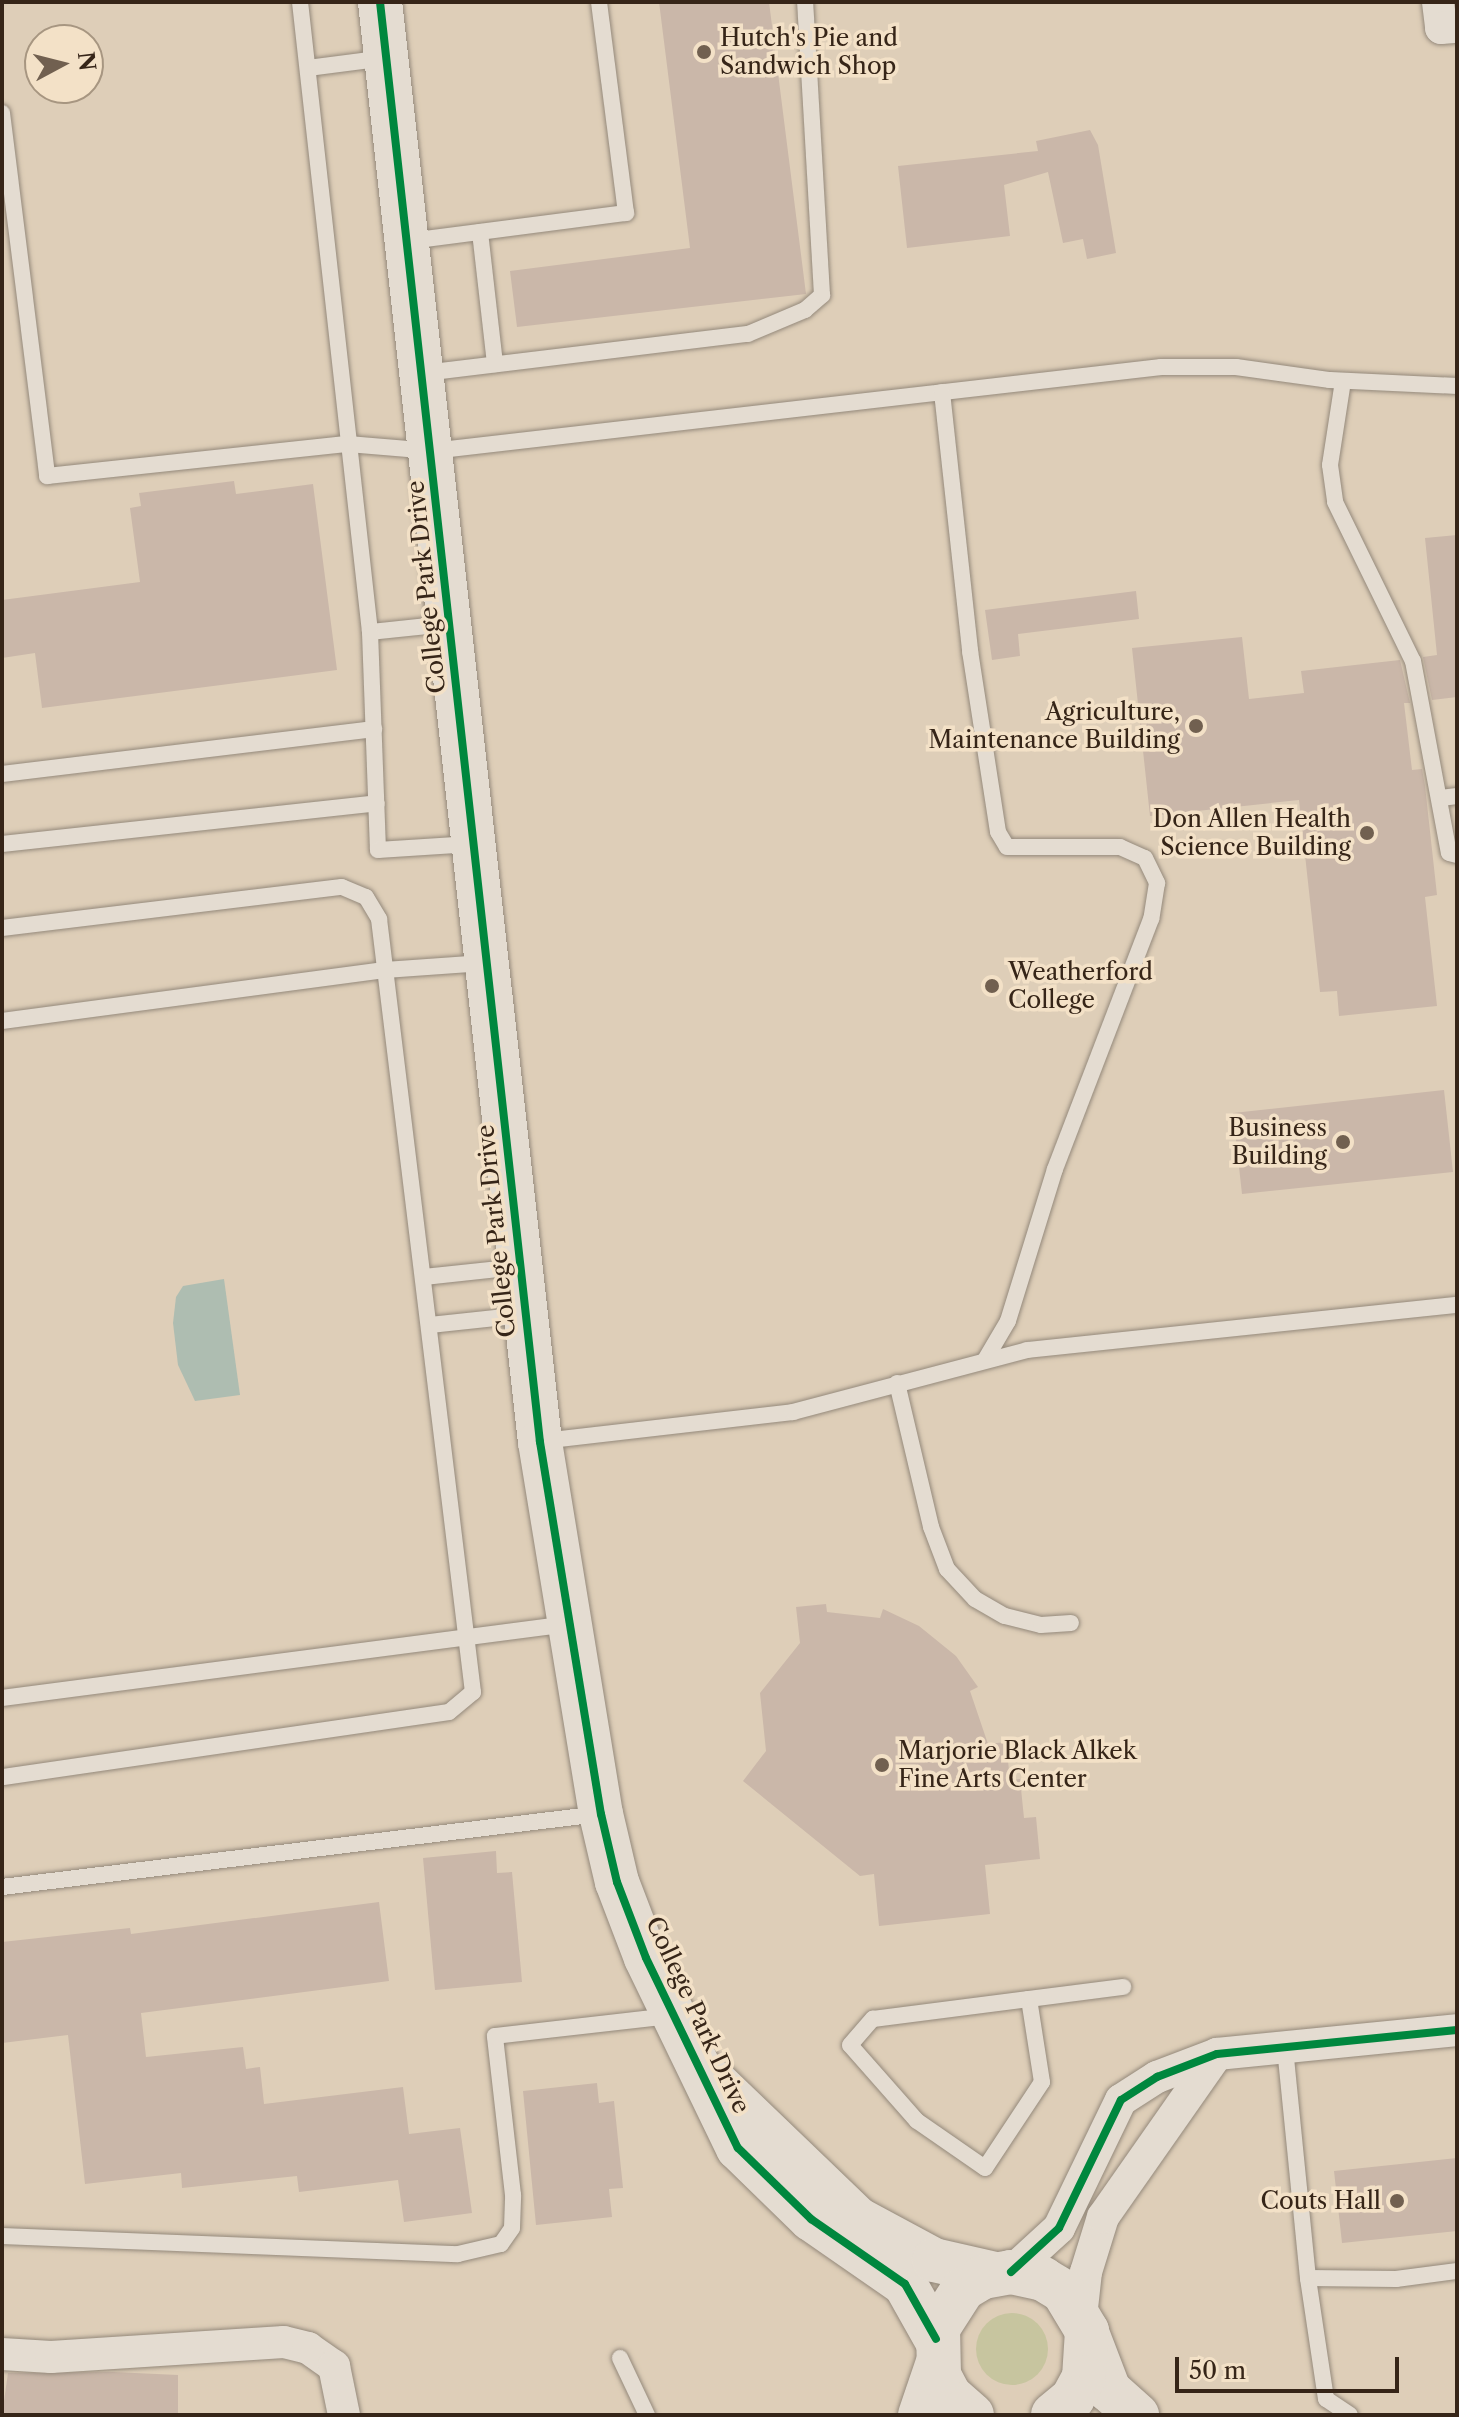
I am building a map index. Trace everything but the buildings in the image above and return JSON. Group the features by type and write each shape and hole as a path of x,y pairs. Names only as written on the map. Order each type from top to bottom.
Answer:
{"street":[{"name":"College Park Drive","path":"380,2 424,373 540,1442 601,1814 617,1882 671,2016 701,2069 738,2148 811,2219 905,2284 937,2352 950,2396 972,2415"},
{"path":"920,2415 955,2298 1003,2273 1059,2228 1121,2100 1157,2077 1217,2054 1457,2030"},
{"path":"1053,2415 1073,2398 1084,2377 1086,2272 1103,2217 1217,2054"},
{"name":"College Park Drive","path":"701,2069 858,2219 934,2260 1043,2279 1063,2291 1084,2324"},
{"path":"1084,2324 1096,2368 1109,2390 1137,2415"},
{"path":"2,2354 51,2357 284,2342 308,2348 334,2366 344,2415"}],"lane":[{"path":"300,2 370,632 378,850 474,843"},
{"path":"409,241 626,213 599,2"},
{"path":"424,373 748,334 805,310 822,295 805,2"},
{"path":"308,68 387,57"},
{"path":"2,113 47,476 348,444 432,451 1161,367 1236,367 1343,381 1457,386"},
{"path":"480,232 495,364"},
{"path":"1343,381 1330,465 1335,502 1348,539 1413,661 1449,797 1449,853 1457,855"},
{"path":"942,392 970,651 998,832 1007,847 1120,847 1145,858 1157,883 1151,919 1055,1169 1008,1321 985,1360"},
{"path":"370,632 450,624"},
{"path":"2,774 374,729"},
{"path":"2,844 377,803"},
{"path":"2,928 342,887 366,897 379,919 473,1692 449,1712 2,1777"},
{"path":"2,1021 385,970 486,962"},
{"path":"424,1277 520,1267"},
{"path":"540,1442 793,1412 1027,1350 1457,1305"},
{"path":"430,1325 525,1315"},
{"path":"897,1383 931,1527 947,1569 975,1599 1005,1616 1041,1625 1071,1623"},
{"path":"2,1698 468,1634 569,1624"},
{"path":"2,1887 601,1814"},
{"path":"1029,1999 1042,2082 985,2168 917,2121 850,2045 873,2019 1029,1999 1123,1987"},
{"path":"2,2236 458,2254 501,2244 512,2228 513,2195 495,2036 671,2016"},
{"path":"1285,2048 1308,2278 1326,2399 1350,2415"},
{"path":"1308,2278 1396,2279 1457,2271"},
{"path":"620,2358 647,2415"}],"shaded area":[{"path":"224,1279 240,1395 195,1401 178,1365 173,1323 176,1297 183,1286"},
{"path":"1012,2313 1032,2319 1042,2329 1048,2349 1042,2369 1032,2379 1012,2385 992,2379 982,2369 976,2349 982,2329 992,2319"}],"cycle path":[{"path":"380,2 540,1442 601,1814 617,1882 646,1958 738,2148 811,2219 905,2284 936,2339"},
{"path":"1011,2272 1059,2228 1121,2100 1157,2077 1217,2054 1457,2030"}],"place":[{"name":"Hutch's Pie and Sandwich Shop","path":"704,52"},
{"name":"Agriculture, Maintenance Building","path":"1196,726"},
{"name":"Don Allen Health Science Building","path":"1367,833"},
{"name":"Weatherford College","path":"992,986"},
{"name":"Business Building","path":"1343,1142"},
{"name":"Marjorie Black Alkek Fine Arts Center","path":"882,1765"},
{"name":"Couts Hall","path":"1397,2201"}]}
